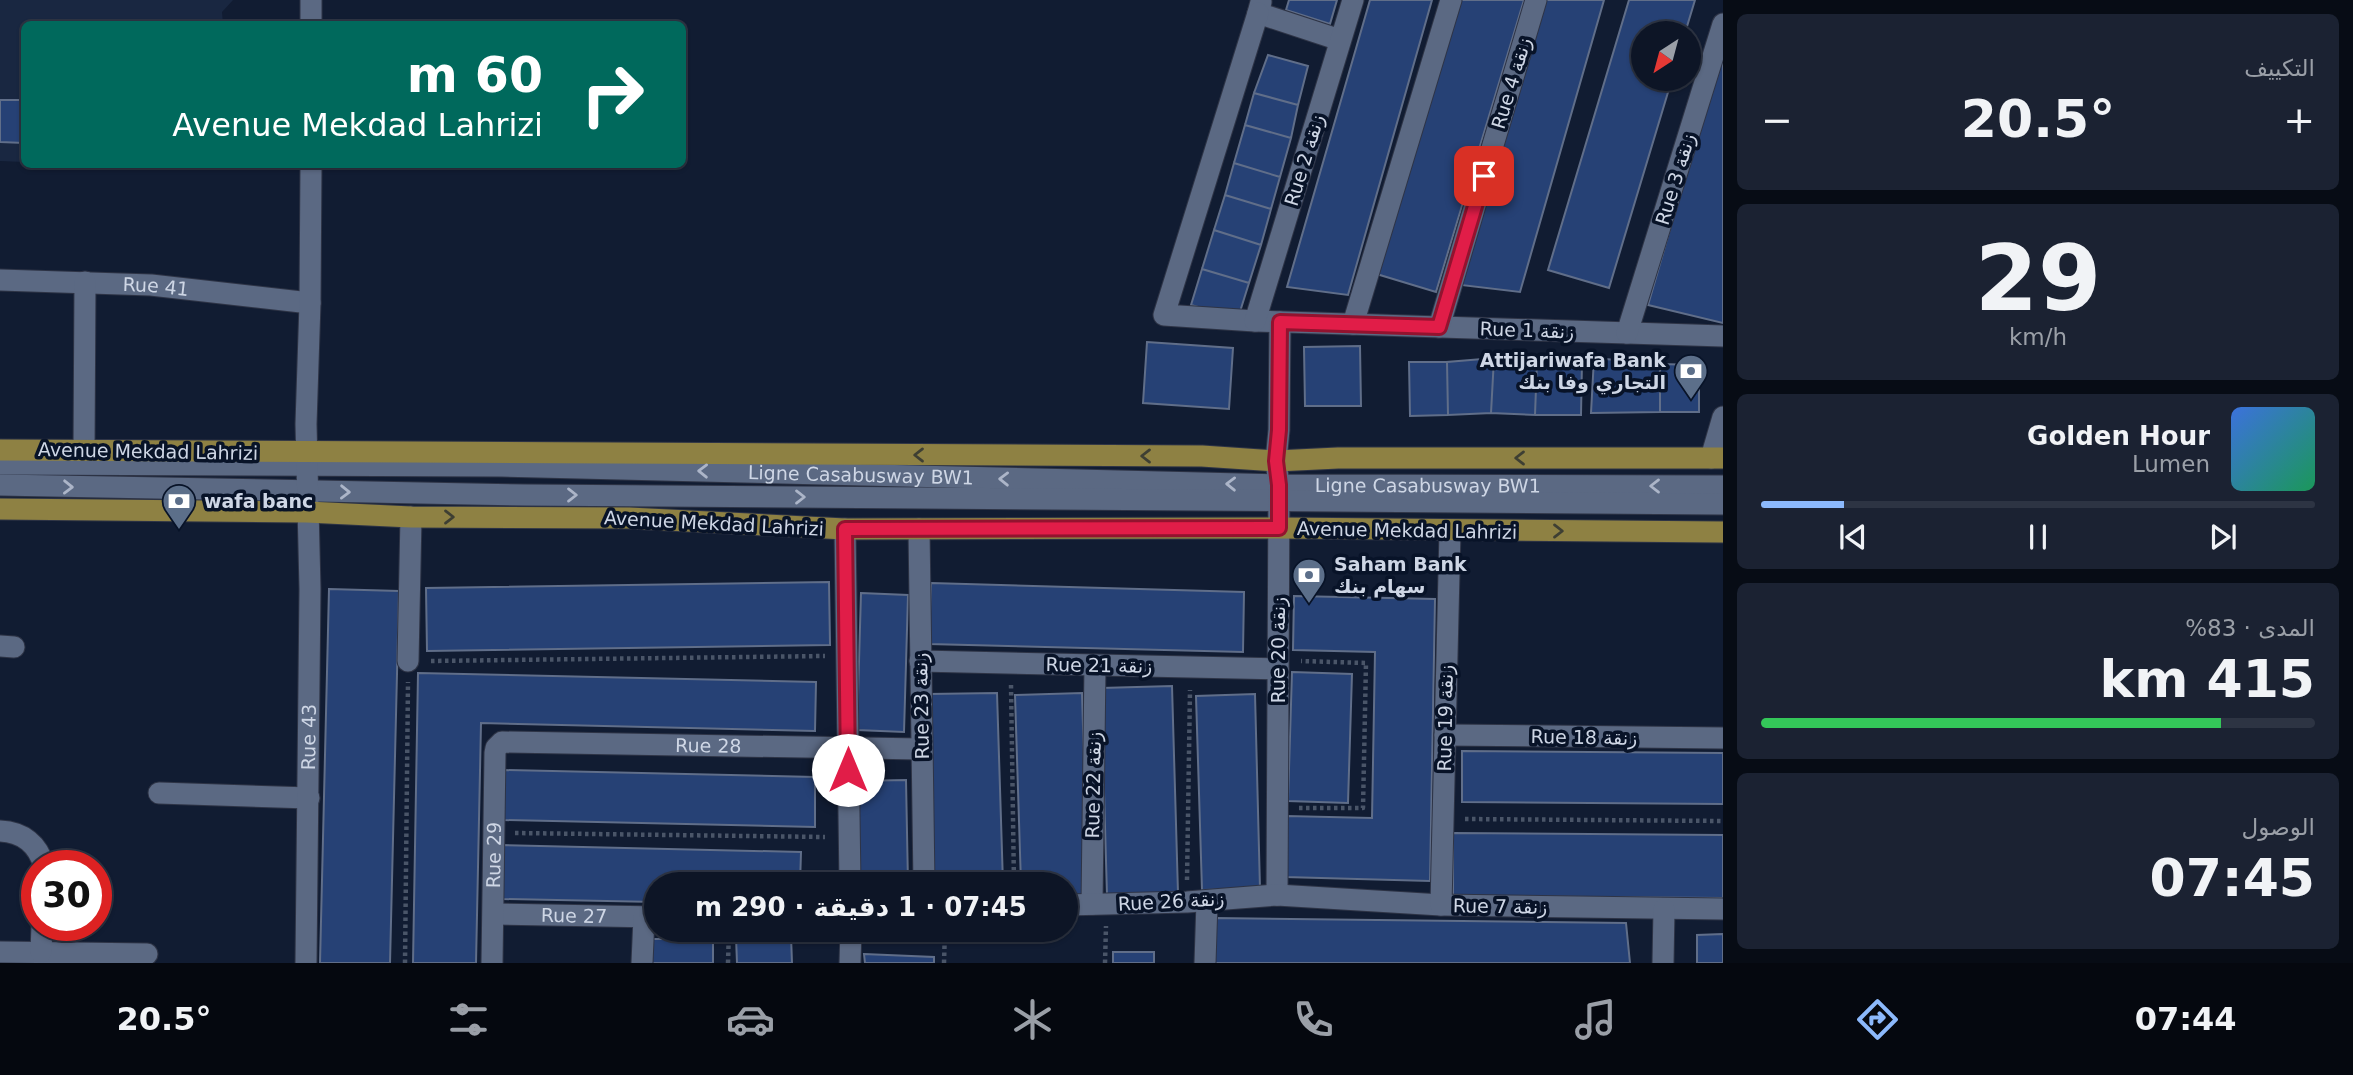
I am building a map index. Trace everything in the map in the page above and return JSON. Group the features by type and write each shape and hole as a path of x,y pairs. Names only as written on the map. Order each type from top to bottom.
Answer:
{"main road":[{"name":"Avenue Mekdad Lahrizi","path":"0,450 256,452 307,458 1189,456 1276,461 1338,458 1717,458"},
{"name":"Avenue Mekdad Lahrizi","path":"0,509 307,502 411,517 629,517 845,529 1279,528 1723,532"}],"street":[{"path":"311,0 311,21"},
{"name":"Rue 2 زنقة","path":"1255,321 1353,0"},
{"path":"1353,324 1451,0"},
{"name":"Rue 4 زنقة","path":"1439,327 1536,0"},
{"path":"1260,7 1340,40"},
{"name":"Rue 1 زنقة","path":"1260,7 1164,315 1280,322 1723,336"},
{"name":"Rue 3 زنقة","path":"1627,333 1723,24"},
{"name":"Rue 43","path":"306,963 310,589 307,458 311,168"},
{"name":"Rue 41","path":"0,280 151,285 310,303"},
{"path":"84,450 85,282"},
{"name":"Rue 20 زنقة","path":"1277,895 1279,493 1276,461 1279,430 1280,322"},
{"path":"1717,458 1722,423"},
{"name":"Ligne Casabusway BW1","path":"0,464 307,458 1279,493 1723,504"},
{"name":"Ligne Casabusway BW1","path":"0,485 307,502 1723,486"},
{"path":"408,661 411,517"},
{"path":"845,529 849,872"},
{"name":"Rue 23 زنقة","path":"919,529 925,872"},
{"name":"Rue 19 زنقة","path":"1441,905 1450,531"},
{"name":"Rue 21 زنقة","path":"920,661 1190,667 1278,665"},
{"name":"Rue 22 زنقة","path":"1095,665 1099,904"},
{"name":"Rue 18 زنقة","path":"1445,735 1723,738"},
{"name":"Rue 28","path":"497,745 502,742 921,750"},
{"name":"Rue 29","path":"492,963 497,745"},
{"path":"159,793 309,798"},
{"path":"0,831 23,836 37,850"},
{"name":"Rue 26 زنقة","path":"1078,905 1197,902 1252,895 1277,895"},
{"name":"Rue 7 زنقة","path":"1277,895 1441,905 1723,909"},
{"path":"1197,902 1205,963"},
{"path":"1663,963 1664,909"},
{"name":"Rue 27","path":"494,914 644,917"},
{"path":"41,941 41,952"},
{"path":"642,963 646,942"},
{"path":"850,963 851,942"},
{"path":"0,952 147,954"}],"path":[{"path":"405,963 408,661 847,656"},
{"path":"1011,663 1014,872"},
{"path":"1277,808 1363,808 1366,663 1278,665"},
{"path":"1190,667 1197,902"},
{"path":"1443,818 1723,821"},
{"path":"494,833 848,837"},
{"path":"1099,904 1105,963"},
{"path":"728,963 729,942"},
{"path":"944,963 945,942"}],"shaded area":[{"path":"0,0 233,0 222,12 223,21 21,21 21,162 0,161"}],"building":[{"path":"1289,0 1337,0 1330,24 1286,10"},
{"path":"1370,0 1432,0 1348,295 1287,287"},
{"path":"1452,0 1524,0 1436,292 1370,272"},
{"path":"1543,0 1604,0 1520,292 1461,285"},
{"path":"1629,0 1695,0 1689,21 1631,21 1631,91 1668,91 1609,288 1548,270"},
{"path":"1723,46 1723,323 1648,305"},
{"path":"1268,55 1308,66 1298,105 1254,93"},
{"path":"1254,93 1298,105 1291,138 1245,125"},
{"path":"0,100 21,100 21,143 0,142"},
{"path":"1245,125 1291,138 1280,177 1234,163"},
{"path":"1234,163 1280,177 1271,209 1225,195"},
{"path":"1225,195 1271,209 1261,245 1214,230"},
{"path":"1214,230 1261,245 1249,283 1202,269"},
{"path":"1202,269 1249,283 1238,318 1191,305"},
{"path":"1147,342 1233,348 1229,409 1143,403"},
{"path":"1360,346 1361,406 1305,406 1304,347"},
{"path":"1494,358 1537,361 1535,415 1491,413"},
{"path":"1494,358 1491,413 1448,415 1447,362"},
{"path":"1594,358 1660,364 1660,412 1591,413"},
{"path":"1537,361 1582,361 1581,415 1535,415"},
{"path":"1409,362 1447,362 1448,415 1410,416"},
{"path":"1660,364 1699,365 1699,412 1660,412"},
{"path":"829,582 830,645 427,651 426,588"},
{"path":"931,583 1244,592 1243,652 929,644"},
{"path":"329,589 399,591 390,963 320,963"},
{"path":"861,593 908,595 904,732 857,730"},
{"path":"1294,596 1435,599 1430,881 1285,877 1287,816 1372,818 1375,652 1293,650"},
{"path":"1292,672 1352,674 1348,803 1288,801"},
{"path":"418,673 816,682 815,731 481,723 476,963 413,963"},
{"path":"1172,686 1178,893 1107,895 1101,688"},
{"path":"997,693 1003,872 933,872 928,694"},
{"path":"1082,693 1088,896 1078,896 1078,872 1021,872 1015,695"},
{"path":"1255,694 1260,889 1202,890 1196,696"},
{"path":"1462,751 1723,753 1723,804 1462,802"},
{"path":"504,770 815,777 815,827 503,820"},
{"path":"906,780 908,872 855,872 854,781"},
{"path":"1453,833 1723,835 1723,898 1453,896"},
{"path":"502,845 801,852 800,872 644,872 644,902 503,899"},
{"path":"1215,918 1626,923 1630,963 1215,963"},
{"path":"1723,934 1723,963 1697,963 1697,935"},
{"path":"650,942 713,942 713,963 650,963"},
{"path":"736,942 791,942 792,963 737,963"},
{"path":"1113,952 1154,952 1154,963 1113,963"},
{"path":"864,954 934,957 934,963 865,963"}],"place":[{"name":"Attijariwafa Bank التجاري وفا بنك","path":"1691,401"},
{"name":"wafa banc","path":"179,531"},
{"name":"Saham Bank سهام بنك","path":"1309,605"}],"route":[{"path":"848,770 845,529 1279,528 1276,461 1279,430 1280,322 1439,327 1484,176"}]}
